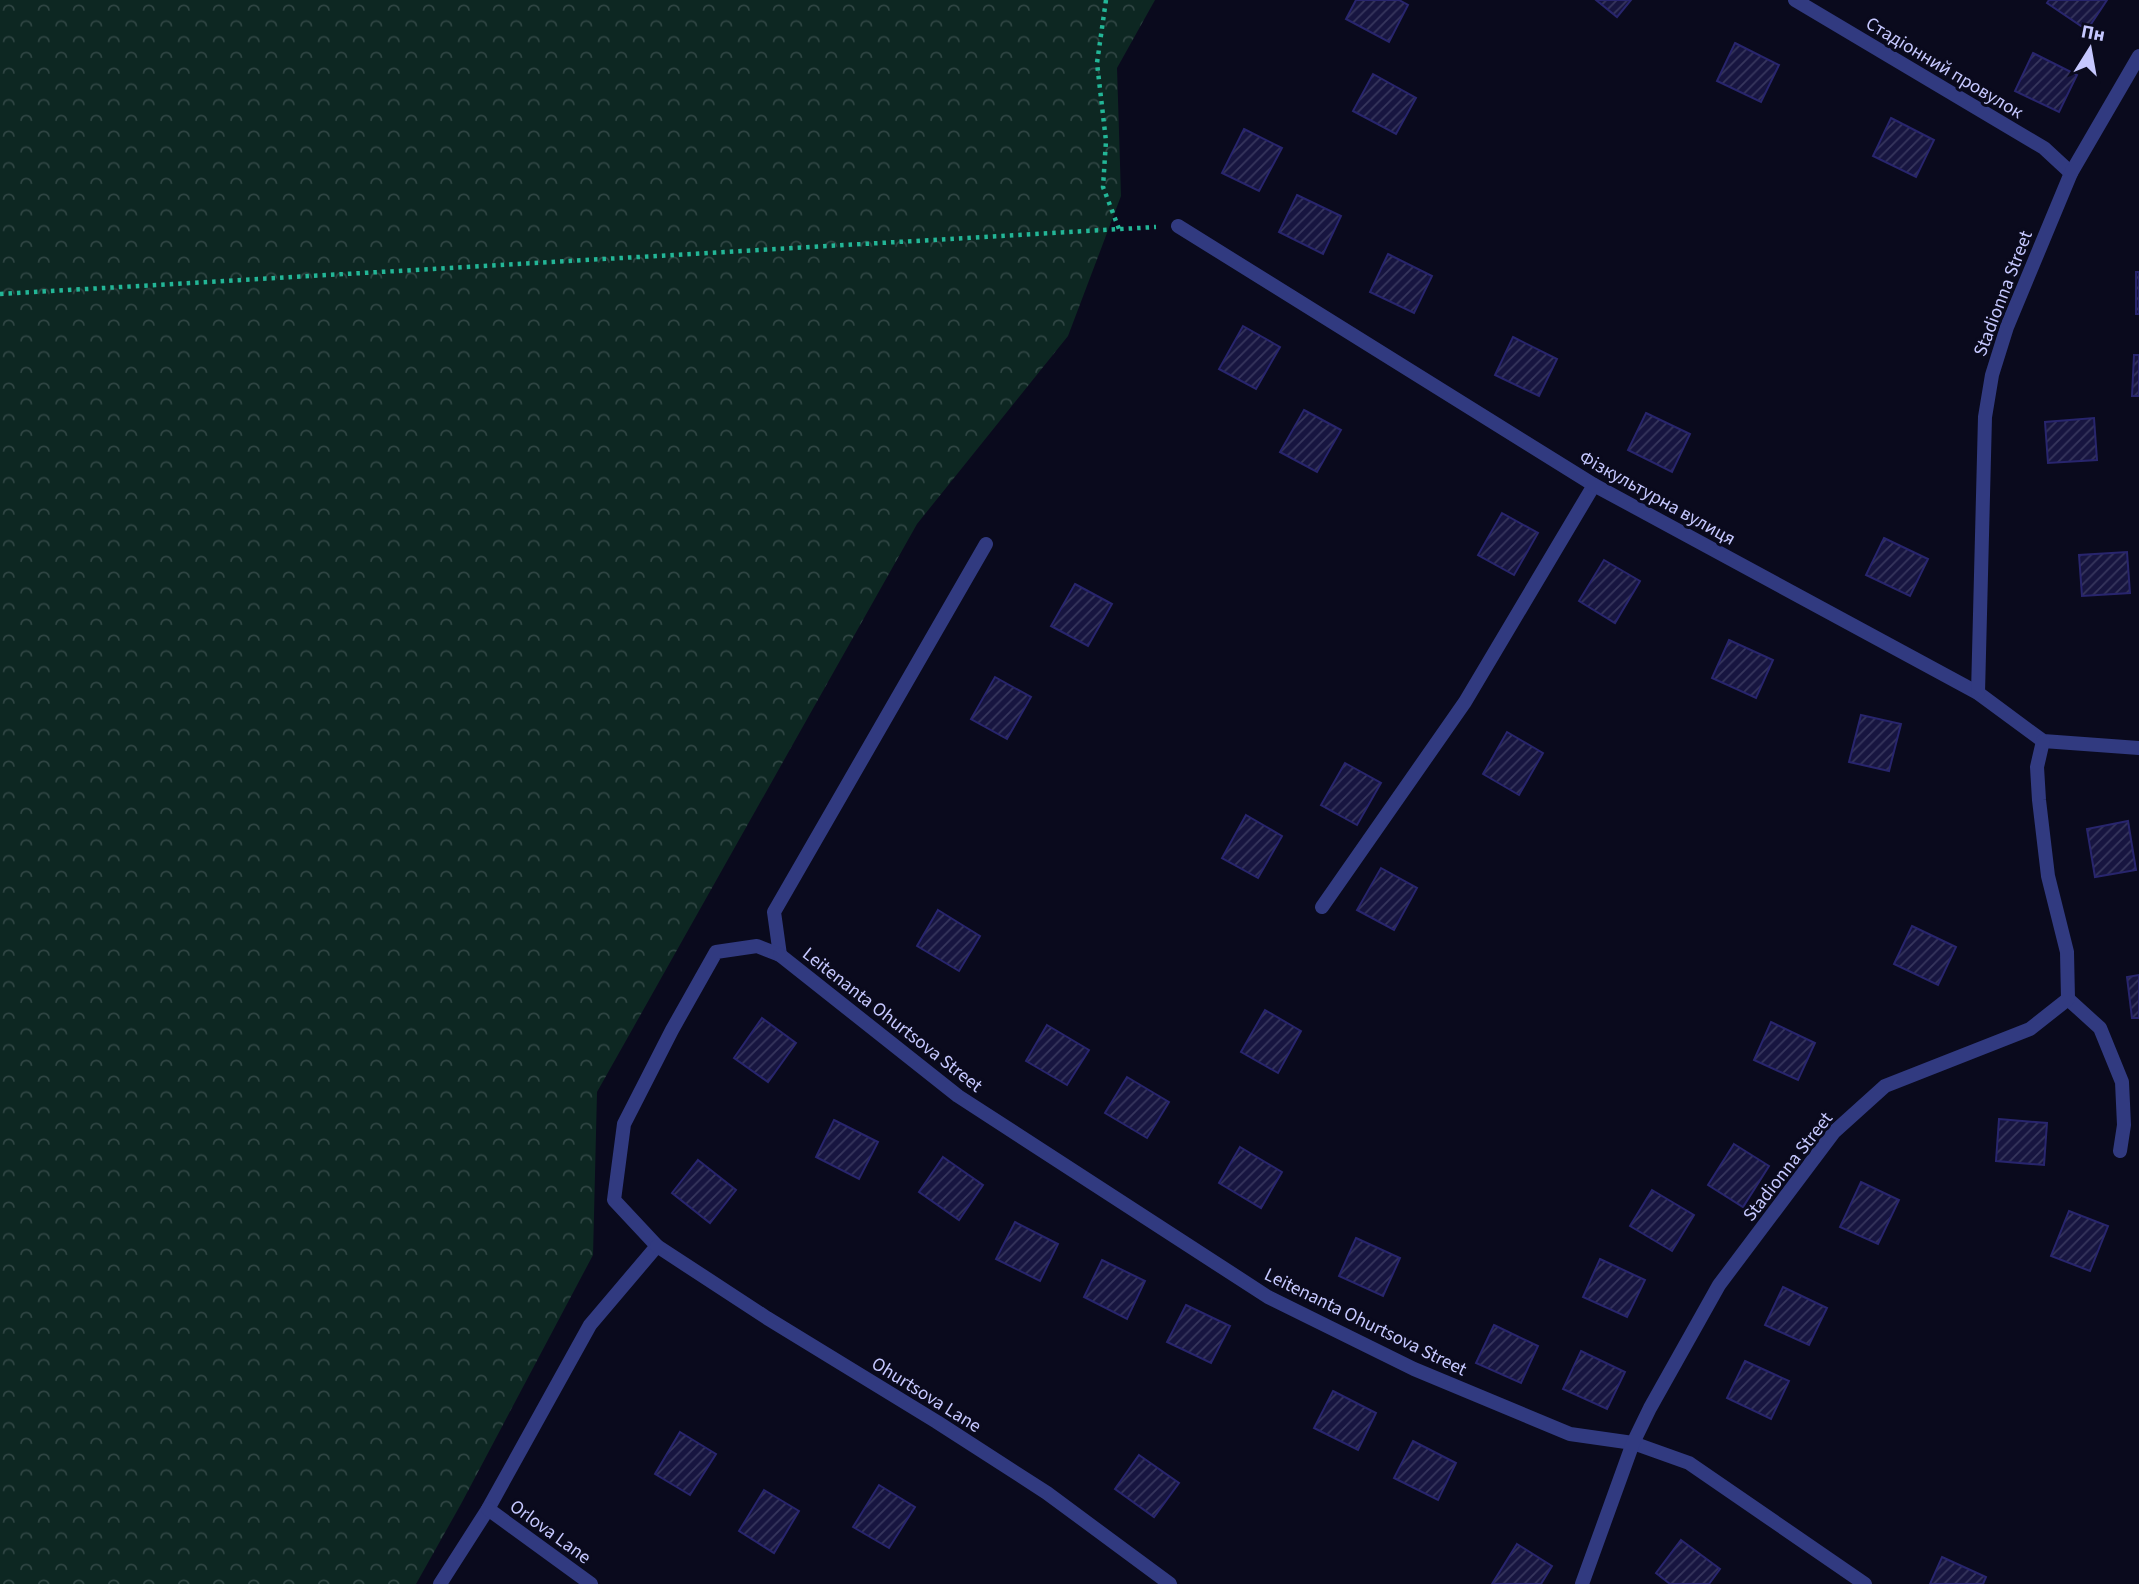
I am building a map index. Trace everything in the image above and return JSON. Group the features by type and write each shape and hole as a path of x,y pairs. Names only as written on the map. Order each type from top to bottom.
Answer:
{"street":[{"name":"Стадіонний провулок","path":"1794,0 2045,148 2071,173"},
{"name":"Stadionna Street","path":"1978,692 1985,417 1992,374 2007,327 2071,173 2139,56"},
{"name":"Фізкультурна вулиця","path":"1178,226 1594,485 1978,692 2043,741"},
{"path":"1322,907 1465,702 1594,485"},
{"path":"780,955 774,912 986,544"},
{"path":"2120,1151 2124,1125 2122,1083 2100,1028 2068,999 2067,952 2048,876 2037,767 2043,741 2139,748"},
{"name":"Ohurtsova Lane","path":"780,955 757,946 716,952 624,1124 614,1200 657,1246 1047,1493 1170,1584"},
{"name":"Leitenanta Ohurtsova Street","path":"780,955 958,1096 1268,1297 1414,1369 1570,1434 1633,1444 1689,1463 1865,1584"},
{"name":"Stadionna Street","path":"1582,1584 1633,1444 1650,1408 1719,1285 1834,1132 1885,1086 2030,1030 2068,999"},
{"path":"440,1584 488,1509 590,1325 657,1246"},
{"name":"Orlova Lane","path":"488,1509 591,1584"}],"path":[{"path":"1105,0 1097,63 1106,141 1103,187 1119,229"},
{"path":"0,294 1178,226"}],"green space":[{"path":"0,0 1155,0 1117,68 1121,196 1068,336 917,524 597,1092 593,1255 416,1584 0,1584"}],"building":[{"path":"1356,0 1399,0 1408,5 1389,42 1346,19"},
{"path":"1596,0 1631,0 1617,17"},
{"path":"2049,0 2107,0 2087,30 2047,3"},
{"path":"1735,43 1779,65 1761,102 1717,81"},
{"path":"2033,53 2077,75 2059,112 2015,91"},
{"path":"1373,74 1416,98 1396,134 1353,111"},
{"path":"1891,118 1934,140 1916,177 1873,156"},
{"path":"1244,129 1282,148 1259,191 1222,173"},
{"path":"1297,195 1341,216 1323,254 1279,232"},
{"path":"1388,254 1432,276 1414,313 1370,292"},
{"path":"2136,272 2139,272 2139,314 2136,314"},
{"path":"1243,326 1280,347 1256,389 1219,369"},
{"path":"1513,337 1557,359 1539,396 1495,375"},
{"path":"2134,355 2139,355 2139,396 2132,396"},
{"path":"1304,410 1341,430 1317,472 1280,452"},
{"path":"1646,413 1690,434 1672,472 1628,450"},
{"path":"2094,418 2097,460 2048,463 2045,422"},
{"path":"1502,513 1538,533 1514,575 1478,555"},
{"path":"1884,538 1928,559 1910,596 1866,575"},
{"path":"2127,552 2130,593 2082,596 2079,555"},
{"path":"1604,560 1640,581 1615,623 1579,601"},
{"path":"1075,584 1112,604 1088,646 1051,626"},
{"path":"1729,640 1773,660 1756,698 1712,678"},
{"path":"995,677 1031,697 1007,739 971,719"},
{"path":"1861,715 1901,724 1889,771 1849,762"},
{"path":"1507,732 1543,753 1519,795 1483,774"},
{"path":"1345,763 1381,783 1357,825 1321,805"},
{"path":"1246,815 1282,836 1258,878 1222,858"},
{"path":"2128,821 2136,870 2095,877 2087,829"},
{"path":"1381,868 1417,888 1394,930 1357,910"},
{"path":"938,910 980,936 959,971 917,946"},
{"path":"1912,926 1956,947 1938,985 1894,964"},
{"path":"2139,975 2139,1018 2132,1018 2127,977"},
{"path":"1265,1010 1301,1031 1278,1073 1241,1052"},
{"path":"762,1018 796,1043 768,1082 734,1058"},
{"path":"1771,1022 1815,1043 1798,1080 1754,1060"},
{"path":"1047,1025 1089,1050 1067,1085 1026,1061"},
{"path":"1127,1077 1169,1102 1147,1138 1105,1113"},
{"path":"1999,1119 2047,1123 2044,1165 1996,1161"},
{"path":"834,1120 878,1142 859,1179 816,1157"},
{"path":"1734,1144 1769,1166 1743,1207 1708,1185"},
{"path":"1240,1147 1282,1172 1261,1208 1219,1183"},
{"path":"943,1157 983,1185 959,1220 919,1192"},
{"path":"698,1160 736,1190 710,1223 672,1193"},
{"path":"1861,1182 1899,1200 1878,1244 1840,1227"},
{"path":"1652,1190 1694,1215 1672,1251 1630,1226"},
{"path":"2069,1211 2108,1226 2090,1271 2051,1256"},
{"path":"1015,1222 1058,1244 1040,1281 996,1259"},
{"path":"1356,1238 1400,1258 1383,1296 1339,1276"},
{"path":"1600,1259 1645,1280 1627,1317 1583,1297"},
{"path":"1102,1260 1145,1281 1127,1319 1084,1297"},
{"path":"1783,1287 1827,1308 1809,1345 1765,1325"},
{"path":"1186,1305 1230,1326 1211,1363 1167,1342"},
{"path":"1494,1325 1538,1346 1521,1383 1476,1363"},
{"path":"1581,1351 1625,1372 1607,1409 1563,1389"},
{"path":"1745,1361 1789,1381 1771,1419 1727,1398"},
{"path":"1333,1391 1376,1413 1358,1450 1314,1428"},
{"path":"680,1432 716,1454 690,1495 655,1474"},
{"path":"1413,1441 1456,1463 1438,1500 1394,1478"},
{"path":"1139,1455 1179,1483 1154,1517 1115,1489"},
{"path":"879,1485 915,1507 889,1548 853,1527"},
{"path":"764,1490 799,1511 774,1553 739,1531"},
{"path":"1681,1540 1720,1569 1709,1584 1670,1584 1656,1573"},
{"path":"1517,1544 1552,1566 1541,1584 1492,1584"},
{"path":"1942,1557 1986,1577 1983,1584 1930,1584"}]}
